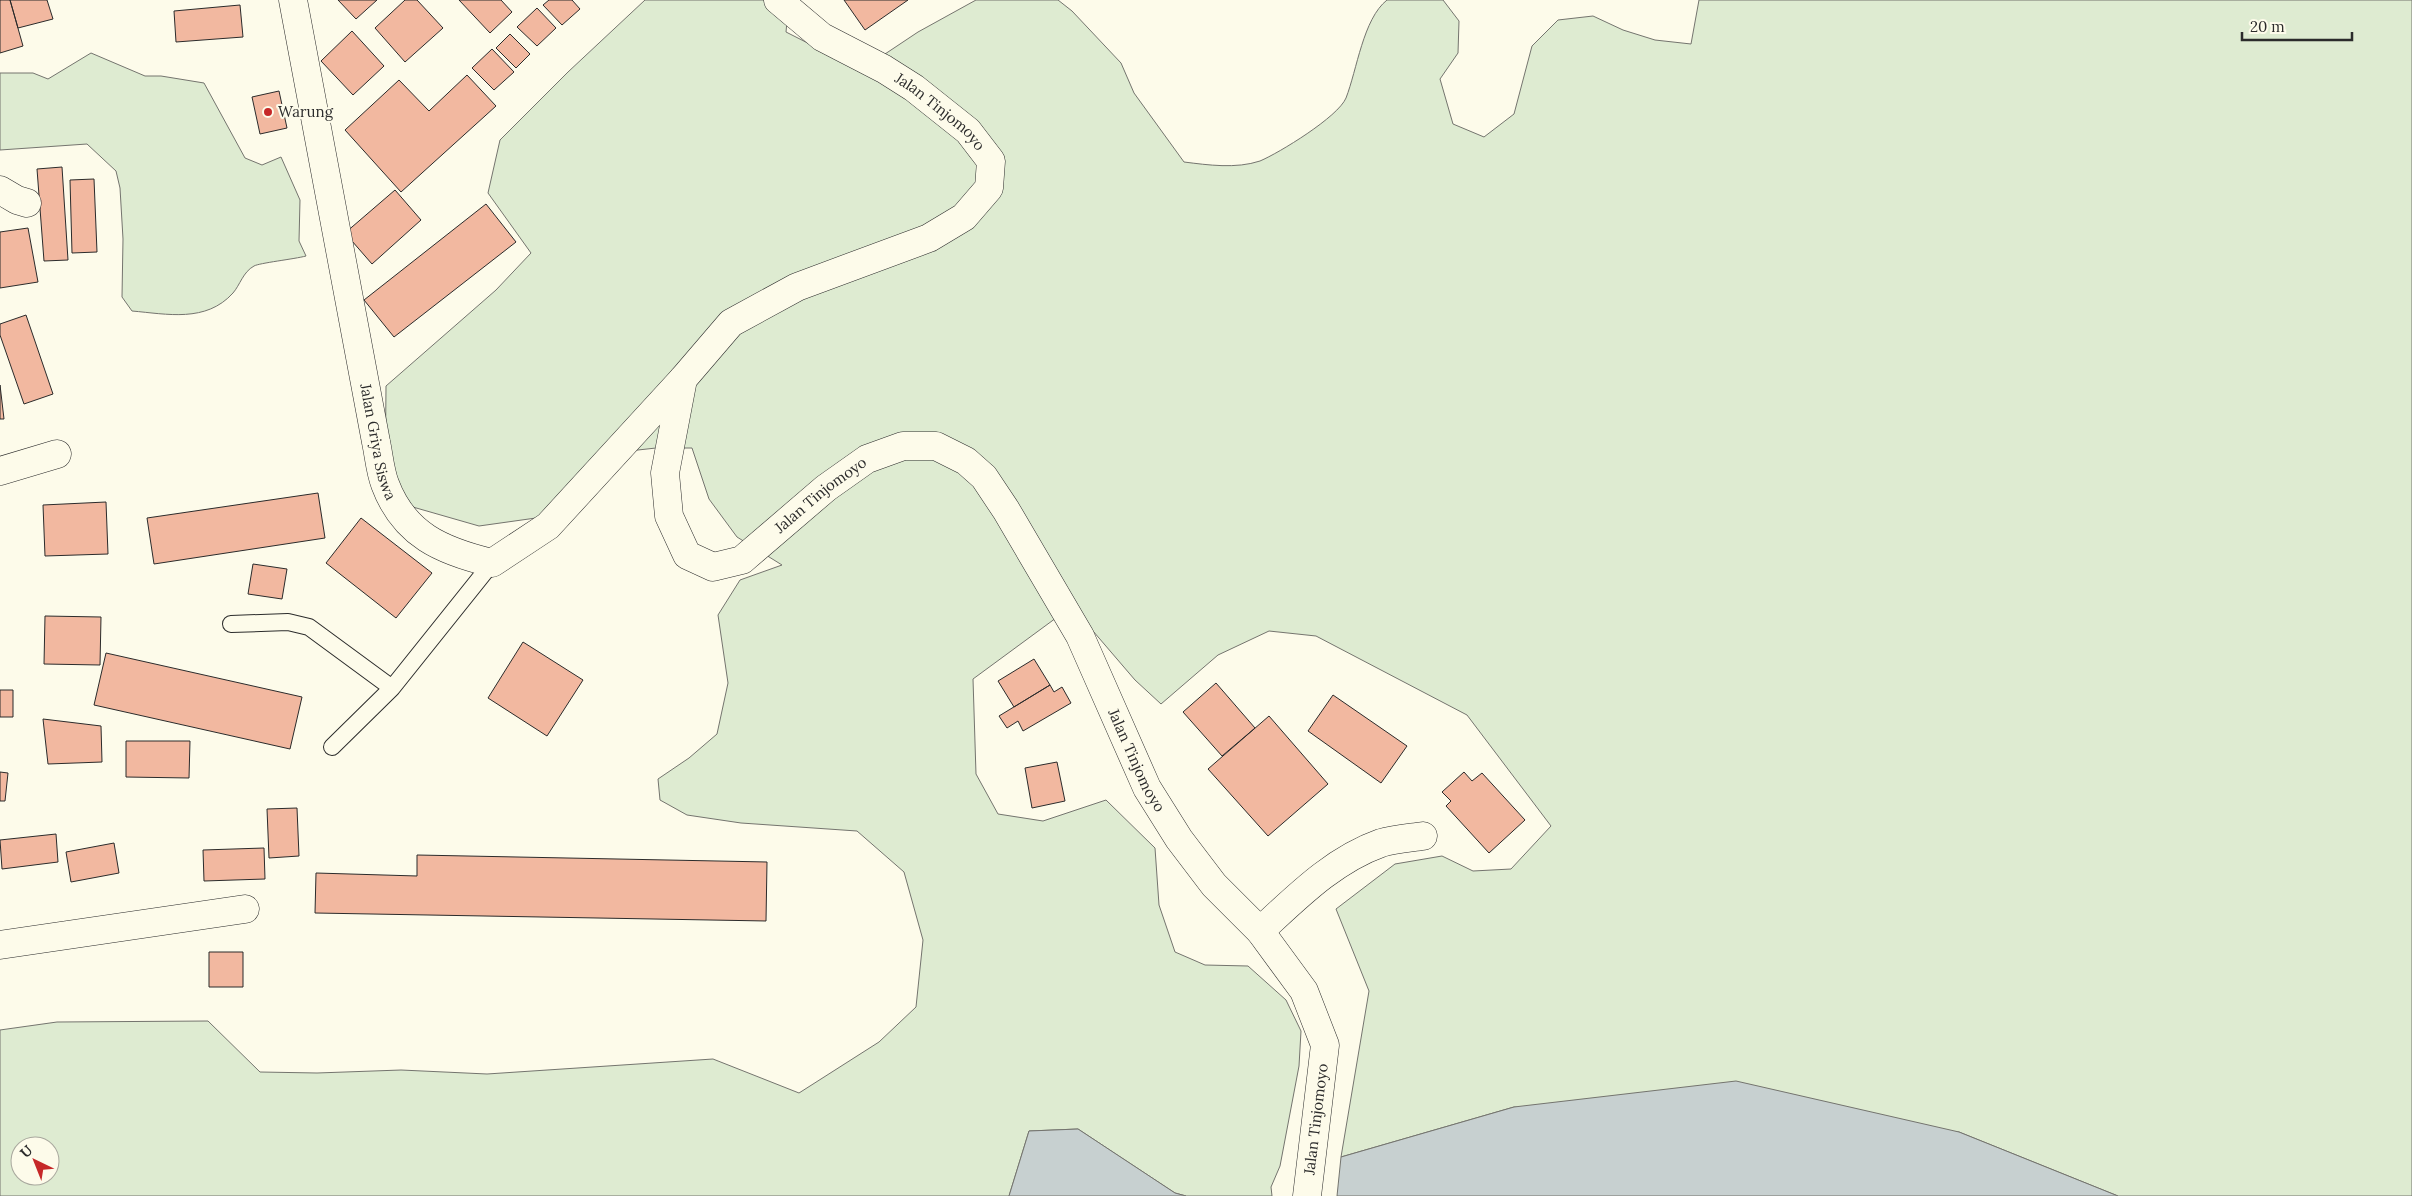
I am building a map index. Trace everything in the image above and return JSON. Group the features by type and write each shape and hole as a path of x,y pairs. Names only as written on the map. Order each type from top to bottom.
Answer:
{"street":[{"name":"Jalan Griya Siswa","path":"292,0 344,282 385,484 402,517 429,541 464,556 492,563"},
{"name":"Jalan Tinjomoyo","path":"778,0 822,37 884,69 914,88 968,131 991,161 989,188 964,217 929,238 797,287 731,323 683,379 665,473 669,516 687,555 713,567 742,560 826,488 867,459 903,446 936,446 966,461 984,477 1006,510 1080,636 1147,788 1179,839 1214,885 1260,931 1304,991 1325,1045 1307,1196"},
{"path":"0,190 16,200 27,203"},
{"path":"492,563 548,526 683,379"},
{"path":"0,471 57,454"},
{"path":"1260,931 1313,883 1354,855 1391,841 1423,836"},
{"path":"0,945 245,909"}],"lane":[{"path":"332,747 392,688 492,563"},
{"path":"231,624 288,622 310,627 392,688"}],"green space":[{"path":"645,0 789,0 786,32 861,70 918,32 976,0 1058,0 1072,11 1121,63 1134,93 1184,162 1232,166 1260,161 1269,157 1307,134 1341,106 1350,87 1366,32 1372,19 1387,0 1443,0 1459,21 1458,53 1440,79 1453,124 1484,137 1514,114 1532,46 1558,20 1593,16 1623,30 1655,40 1691,44 1699,0 2412,0 2412,1196 2118,1196 1959,1132 1514,1107 1341,1157 1369,991 1336,909 1395,864 1442,856 1473,871 1511,869 1551,826 1467,715 1316,636 1269,631 1218,655 1161,704 1135,680 1087,624 1056,618 973,679 976,774 998,814 1043,821 1106,800 1155,848 1159,905 1175,952 1205,965 1248,966 1286,1000 1301,1031 1299,1066 1280,1166 1271,1187 1272,1196 1186,1196 1175,1193 1078,1129 1029,1131 1009,1196 0,1196 0,1030 57,1022 208,1021 260,1072 317,1073 401,1070 487,1074 713,1059 799,1093 879,1042 916,1007 923,940 904,872 857,831 741,823 687,815 660,800 658,779 689,758 717,734 728,683 718,615 740,580 782,565 737,537 709,499 692,448 656,448 629,451 543,517 479,526 385,499 386,386 496,290 531,253 488,193 500,140 568,72"},
{"path":"91,53 145,76 161,76 204,83 245,158 262,165 281,157 300,200 299,241 306,256 254,266 244,275 233,293 222,303 211,309 198,313 172,315 132,311 122,297 123,239 120,188 116,171 87,144 0,150 0,73 33,73 48,79"}],"shaded area":[{"path":"1736,1081 1959,1132 2118,1196 1337,1196 1341,1157 1514,1107"},
{"path":"1078,1129 1175,1193 1186,1196 1009,1196 1029,1131"}],"building":[{"path":"0,0 10,0 23,46 0,53"},
{"path":"10,0 47,0 53,19 18,28"},
{"path":"338,0 377,0 356,19"},
{"path":"405,0 417,0 443,28 405,62 375,28"},
{"path":"459,0 501,0 512,12 490,33"},
{"path":"549,0 572,0 580,9 562,25 543,5"},
{"path":"844,0 908,0 865,30"},
{"path":"240,5 243,37 176,42 174,11"},
{"path":"537,8 556,28 537,46 517,27"},
{"path":"352,31 384,66 353,95 321,61"},
{"path":"510,34 530,54 516,68 496,48"},
{"path":"492,49 514,72 494,90 472,68"},
{"path":"467,75 496,106 401,192 345,130 399,80 429,111"},
{"path":"279,91 287,128 260,134 252,97"},
{"path":"62,167 68,260 44,261 37,169"},
{"path":"94,179 97,252 72,253 70,180"},
{"path":"395,190 421,220 372,264 345,233"},
{"path":"486,204 516,242 394,337 364,300"},
{"path":"28,228 38,282 0,288 0,232"},
{"path":"26,315 53,394 24,404 0,335 0,324"},
{"path":"0,385 4,419 0,419"},
{"path":"318,493 325,538 154,564 147,518"},
{"path":"106,502 108,554 45,556 43,505"},
{"path":"361,518 432,573 396,618 326,563"},
{"path":"253,564 287,569 282,599 248,594"},
{"path":"45,616 101,617 100,665 44,664"},
{"path":"523,642 583,680 547,736 488,698"},
{"path":"106,653 302,697 290,749 94,705"},
{"path":"1034,659 1050,685 1014,707 998,681"},
{"path":"1216,683 1255,728 1222,756 1183,712"},
{"path":"1050,685 1054,692 1062,687 1071,703 1023,731 1018,721 1007,728 999,716"},
{"path":"0,690 13,690 13,717 0,717"},
{"path":"1333,695 1407,746 1381,783 1308,731"},
{"path":"1269,716 1328,784 1268,836 1208,769"},
{"path":"43,719 101,726 102,762 48,764"},
{"path":"126,741 190,741 189,778 126,777"},
{"path":"1057,762 1065,801 1032,808 1025,768"},
{"path":"0,772 8,773 5,801 0,801"},
{"path":"1464,772 1472,781 1482,773 1525,820 1489,853 1446,806 1451,801 1442,792"},
{"path":"297,808 299,856 269,858 267,809"},
{"path":"56,834 58,862 2,869 0,840"},
{"path":"114,843 119,873 71,882 66,852"},
{"path":"264,848 265,879 204,881 203,850"},
{"path":"417,855 767,862 766,921 315,913 316,873 417,876"},
{"path":"209,952 243,952 243,987 209,987"}],"place":[{"name":"Warung","path":"268,112"}]}
